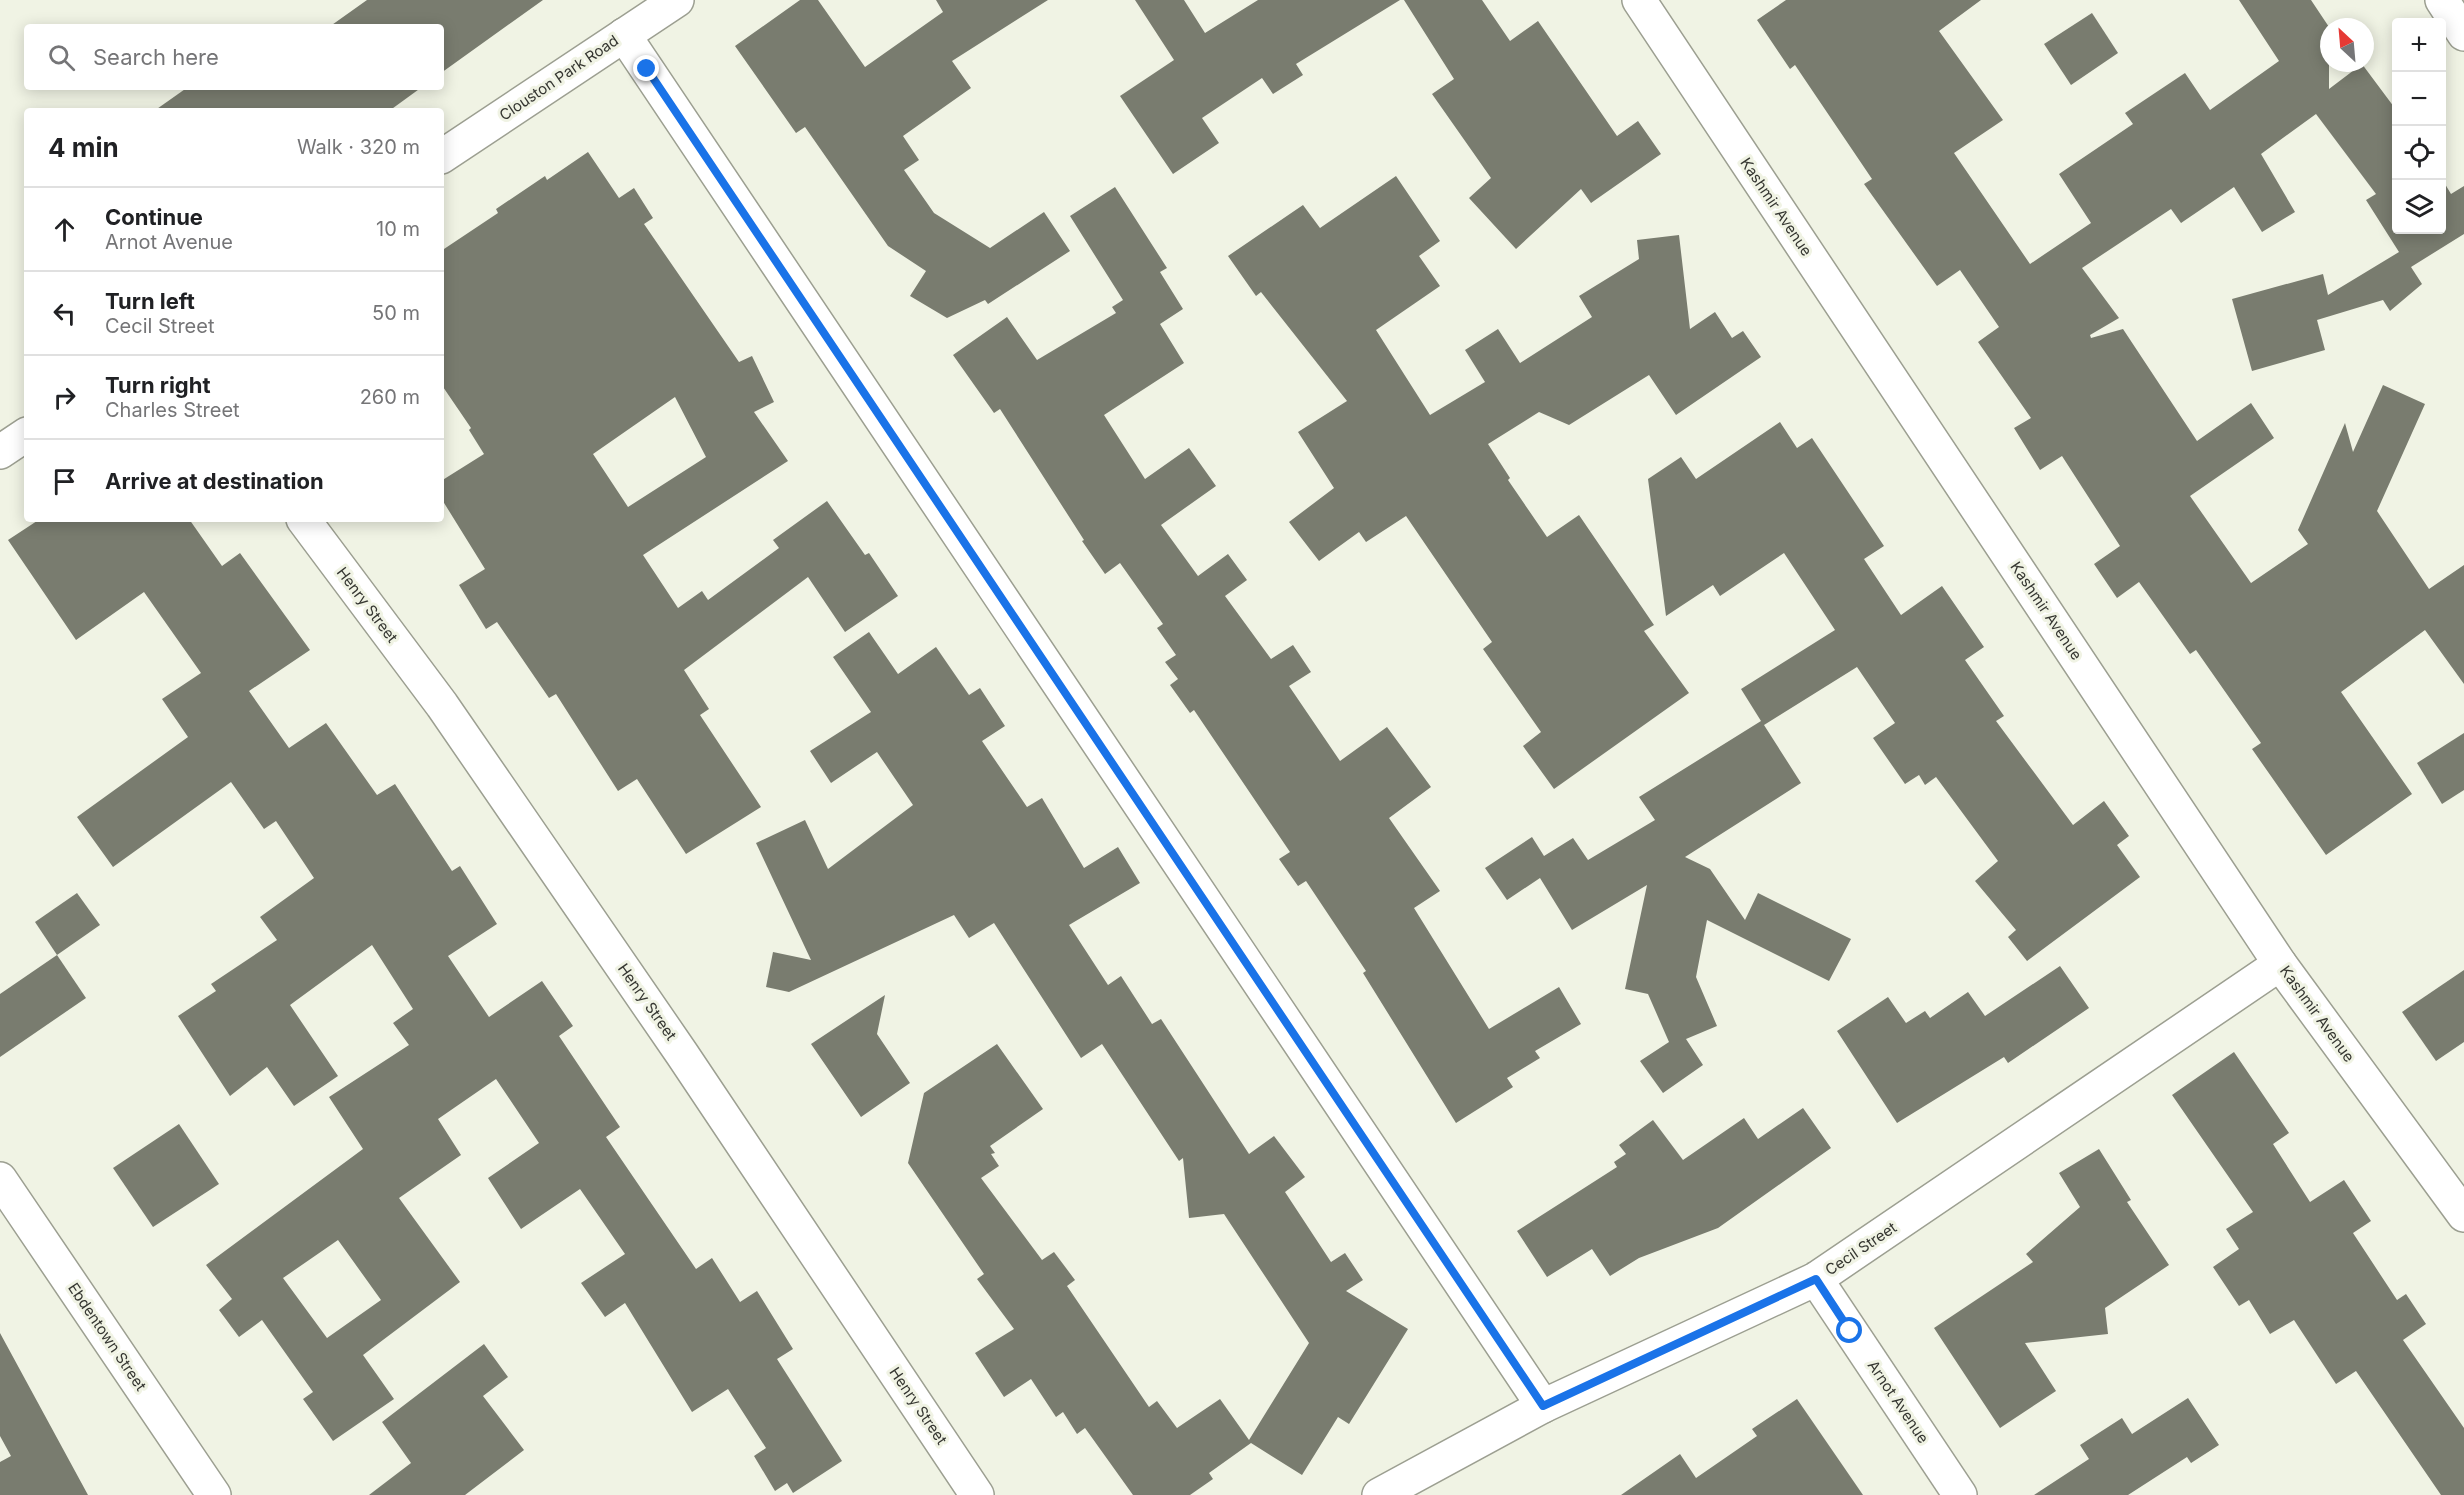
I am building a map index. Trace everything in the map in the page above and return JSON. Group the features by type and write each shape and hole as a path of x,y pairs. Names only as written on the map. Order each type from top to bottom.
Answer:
{"street":[{"name":"Clouston Park Road","path":"444,155 677,0"},
{"name":"Kashmir Avenue","path":"1639,0 2280,964 2464,1215"},
{"path":"2442,0 2464,34"},
{"path":"624,35 1543,1406"},
{"path":"0,452 24,436"},
{"name":"Henry Street","path":"305,522 448,714 675,1044 977,1495"},
{"name":"Cecil Street","path":"1379,1495 1543,1406 1816,1279 2280,964"},
{"name":"Ebdentown Street","path":"0,1179 214,1495"},
{"name":"Arnot Avenue","path":"1816,1279 1960,1495"}],"building":[{"path":"367,0 543,0 444,71 444,24 333,24"},
{"path":"800,0 818,0 865,67 943,12 936,0 1048,0 952,61 971,88 903,136 919,160 904,170 934,213 990,248 1044,212 1070,251 988,304 985,300 947,318 910,296 926,271 888,246 805,127 796,133 735,46"},
{"path":"1135,0 1184,0 1205,33 1258,0 1400,0 1296,64 1303,75 1273,94 1262,78 1202,118 1219,143 1173,174 1120,96 1174,60"},
{"path":"1404,0 1482,0 1510,41 1538,21 1617,136 1638,121 1661,154 1591,203 1581,189 1516,249 1469,198 1491,178 1432,94 1454,79"},
{"path":"1786,0 1981,0 1939,31 2003,120 1954,153 2030,264 2091,223 2059,174 2133,124 2125,113 2185,73 2210,110 2279,61 2239,0 2311,0 2323,18 2320,18 2320,72 2329,72 2329,89 2351,72 2368,72 2392,104 2392,234 2446,234 2446,186 2451,194 2464,186 2464,234 2411,267 2422,284 2390,311 2383,300 2317,320 2325,350 2252,371 2232,299 2323,274 2328,295 2399,252 2366,200 2376,194 2316,114 2261,154 2295,212 2262,232 2234,187 2181,223 2171,209 2082,268 2119,318 2090,335 2091,338 2123,329 2197,441 2251,403 2274,438 2190,496 2251,583 2308,544 2298,530 2345,423 2353,452 2383,385 2425,404 2377,511 2429,589 2464,565 2464,684 2425,630 2341,692 2412,794 2326,855 2252,749 2261,743 2196,650 2190,654 2139,582 2117,598 2094,564 2120,546 2062,456 2040,470 2014,428 2031,418 1978,342 1999,327 1960,270 1937,286 1864,184 1872,179 1795,65 1790,69 1757,20"},
{"path":"2092,13 2118,53 2071,85 2044,44"},
{"path":"184,90 418,90 393,108 158,108"},
{"path":"588,152 619,198 634,188 653,218 644,224 739,362 752,356 774,402 754,412 788,461 643,555 678,608 702,591 708,600 779,548 773,540 827,501 865,555 869,553 898,596 845,632 808,577 684,670 709,709 700,715 761,807 686,854 637,779 618,791 556,694 549,698 497,622 486,629 459,585 485,569 444,503 444,479 484,454 469,430 471,428 444,388 444,249 498,213 496,209 545,176 547,180","holes":["675,397 706,457 628,507 593,454"]},
{"path":"1396,176 1440,241 1419,256 1440,286 1376,330 1430,415 1485,382 1465,350 1498,329 1520,363 1592,317 1579,296 1639,259 1637,240 1679,235 1690,329 1715,312 1732,338 1743,331 1761,357 1676,415 1649,375 1569,425 1539,412 1488,444 1510,478 1508,480 1547,537 1579,515 1654,625 1644,631 1689,693 1554,789 1523,746 1541,732 1483,649 1492,642 1406,516 1366,542 1359,532 1319,561 1289,522 1334,488 1298,432 1347,401 1261,292 1256,296 1228,256 1303,205 1320,228"},
{"path":"1115,187 1167,268 1160,272 1183,309 1160,324 1184,363 1104,415 1145,479 1189,448 1216,486 1161,525 1198,576 1228,554 1247,580 1225,596 1271,659 1293,645 1311,672 1289,686 1340,761 1387,727 1431,787 1389,818 1440,891 1414,908 1489,1029 1559,987 1581,1024 1535,1051 1540,1058 1507,1078 1513,1087 1456,1123 1363,973 1366,971 1306,881 1298,886 1279,859 1290,852 1194,710 1190,713 1170,685 1178,679 1165,662 1176,655 1157,628 1163,624 1120,563 1105,574 1000,409 994,413 953,355 1007,317 1037,360 1116,313 1112,307 1123,300 1070,216"},
{"path":"1780,422 1797,448 1812,438 1884,546 1864,559 1901,615 1942,586 1984,647 1965,660 2004,716 1996,721 2073,825 2104,801 2129,836 2117,845 2140,877 2027,961 2008,937 2016,930 1975,881 1998,861 1936,777 1925,785 1919,775 1905,784 1873,738 1895,723 1857,667 1764,725 1801,783 1685,857 1710,869 1745,920 1758,893 1851,939 1829,981 1707,920 1696,977 1717,1026 1686,1039 1703,1065 1663,1093 1640,1061 1669,1042 1648,994 1625,989 1647,885 1572,930 1540,878 1507,900 1485,868 1532,837 1544,856 1573,838 1588,860 1655,820 1639,797 1761,721 1741,689 1835,630 1784,553 1720,596 1713,585 1666,616 1648,479 1681,457 1696,479"},
{"path":"35,522 191,522 222,566 240,553 310,650 249,691 289,748 326,723 377,795 395,784 452,871 460,866 497,924 448,956 489,1017 542,981 573,1026 559,1036 620,1127 606,1137 696,1269 712,1258 740,1302 757,1291 793,1349 777,1359 842,1461 793,1493 787,1483 775,1491 754,1456 766,1448 728,1389 692,1412 625,1303 605,1317 581,1283 625,1254 580,1189 521,1229 488,1178 539,1143 496,1079 438,1119 461,1155 399,1198 460,1282 363,1355 394,1399 333,1441 303,1399 313,1392 262,1320 239,1337 219,1310 232,1299 206,1265 363,1149 329,1097 409,1045 393,1023 413,1009 372,945 290,1005 338,1076 294,1106 267,1067 230,1096 178,1016 216,991 211,984 277,940 260,917 314,878 276,821 264,829 231,782 113,867 77,817 188,737 162,699 201,673 144,592 76,640 8,540","holes":["338,1240 381,1300 327,1338 283,1278"]},
{"path":"869,632 898,674 936,647 969,695 980,688 1005,726 982,741 1027,807 1042,798 1084,868 1118,847 1140,883 1069,925 1108,985 1121,976 1152,1024 1161,1019 1249,1154 1274,1136 1305,1177 1285,1192 1331,1262 1345,1253 1363,1280 1346,1291 1408,1329 1349,1424 1338,1417 1302,1475 1251,1443 1209,1473 1213,1479 1190,1495 1133,1495 1085,1428 1077,1434 1063,1412 1056,1417 1031,1379 1004,1397 975,1353 1014,1329 977,1279 984,1274 908,1163 924,1093 997,1044 1043,1109 990,1146 995,1153 991,1154 999,1166 981,1178 1042,1260 1054,1252 1075,1280 1067,1286 1149,1407 1157,1401 1177,1428 1220,1399 1249,1440 1309,1343 1224,1214 1189,1218 1183,1158 1179,1161 1102,1044 1081,1058 994,923 969,938 954,915 789,992 766,987 773,952 811,960 756,843 805,820 828,869 913,805 877,752 831,783 810,751 871,712 833,657"},
{"path":"2464,733 2464,790 2442,804 2417,763"},
{"path":"77,893 100,925 57,955 35,922"},
{"path":"57,955 86,998 0,1057 0,994"},
{"path":"2060,966 2089,1008 2008,1063 2004,1057 1897,1123 1837,1031 1888,997 1906,1023 1925,1011 1930,1018 1968,992 1985,1016"},
{"path":"2464,970 2464,1042 2436,1061 2402,1012"},
{"path":"885,995 877,1034 910,1083 861,1117 811,1044"},
{"path":"2234,1052 2289,1133 2273,1144 2310,1202 2344,1180 2371,1221 2353,1233 2397,1300 2406,1294 2426,1324 2403,1340 2464,1428 2464,1495 2441,1495 2356,1371 2336,1384 2294,1320 2270,1334 2249,1300 2239,1306 2213,1267 2239,1249 2226,1229 2253,1212 2172,1095"},
{"path":"1803,1108 1831,1148 1718,1228 1639,1258 1610,1276 1592,1249 1547,1277 1517,1231 1617,1167 1614,1162 1626,1154 1619,1145 1653,1120 1683,1160 1744,1118 1758,1139"},
{"path":"179,1124 219,1184 153,1227 113,1168"},
{"path":"2099,1149 2131,1200 2127,1202 2169,1265 2105,1308 2108,1334 2025,1343 2056,1391 2000,1428 1934,1328 2033,1262 2026,1254 2080,1207 2059,1173"},
{"path":"0,1333 88,1495 0,1495 0,1462 11,1456 0,1436"},
{"path":"484,1344 508,1377 483,1396 524,1450 465,1495 369,1495 411,1463 382,1422"},
{"path":"2188,1398 2219,1445 2191,1463 2187,1457 2128,1495 2034,1495 2089,1459 2080,1445 2122,1418 2132,1434"},
{"path":"1797,1399 1863,1495 1621,1495 1680,1454 1696,1478 1757,1436 1752,1429"}],"route":[{"path":"647,69 1543,1406 1816,1279 1850,1331"}]}
